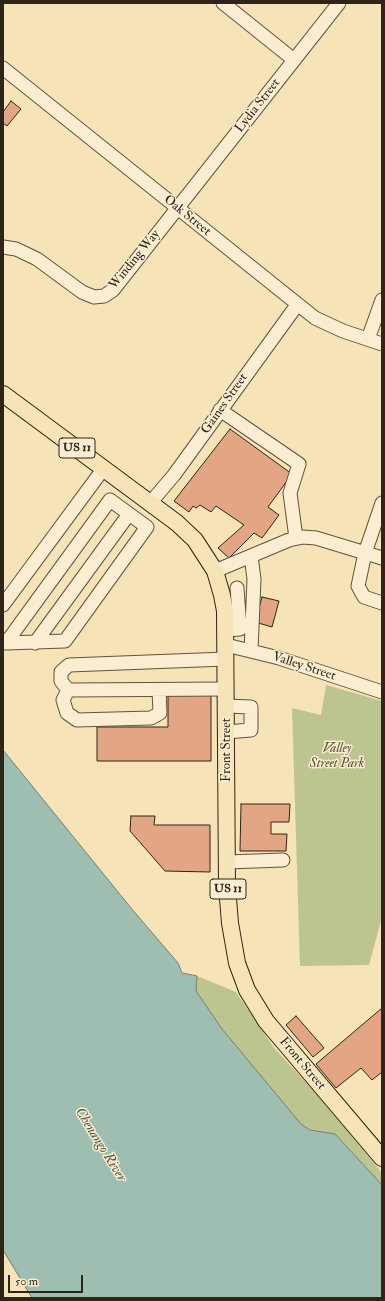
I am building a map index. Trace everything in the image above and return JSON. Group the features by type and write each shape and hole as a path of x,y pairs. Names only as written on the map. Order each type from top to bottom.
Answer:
{"main road":[{"name":"Front Street","path":"3,394 151,502 188,533 204,552 215,571 234,638 226,689 227,862 230,923 237,962 247,990 266,1021 382,1158"}],"street":[{"path":"223,3 294,60"},
{"name":"Lydia Street","path":"177,208 339,3"},
{"name":"Oak Street","path":"3,68 297,305 315,318 343,331 382,344"},
{"name":"Winding Way","path":"3,247 16,249 37,259 82,292 94,297 104,296 113,290 177,208"},
{"path":"368,339 382,300"},
{"name":"Gaines Street","path":"151,502 174,475 297,305"},
{"path":"220,410 299,464 290,493 296,538"},
{"path":"3,605 104,468"},
{"path":"110,500 147,527 65,641 35,643 5,642 110,500"},
{"path":"382,503 365,553 358,586 364,597 382,603"},
{"path":"35,643 129,514"},
{"path":"215,571 296,538 316,538 382,558"},
{"path":"234,638 254,579 251,556"},
{"path":"222,595 254,579"},
{"path":"234,638 237,588"},
{"path":"234,638 251,651"},
{"name":"Valley Street","path":"68,690 61,681 62,672 69,665 234,638 251,651 279,658 382,692"},
{"path":"159,690 160,713 151,718 77,720 67,713 63,700 68,690 226,689"},
{"path":"226,706 251,707 251,730 226,732"},
{"path":"227,862 283,860"}],"green space":[{"name":"Valley Street Park","path":"326,685 382,701 382,917 369,965 300,966 292,708 321,715"},
{"path":"197,976 236,992 275,1049 324,1102 382,1173 382,1185 335,1134 310,1130 301,1124 222,1029 196,991"}],"water":[{"name":"Chenango River","path":"3,750 131,908 178,963 182,973 197,976 196,991 222,1029 301,1124 310,1130 335,1134 382,1185 382,1298 32,1298 3,1250"}],"building":[{"path":"11,101 21,109 7,126 3,123 3,112"},
{"path":"230,429 292,474 268,507 279,515 262,538 254,533 229,558 218,548 244,525 216,506 211,512 200,505 196,508 193,506 189,512 174,501"},
{"path":"262,597 279,601 272,627 255,622"},
{"path":"168,692 211,692 211,761 97,761 97,727 168,727"},
{"path":"241,804 290,804 289,822 271,822 271,834 287,834 286,851 240,851"},
{"path":"131,816 155,816 154,825 210,825 210,872 165,871 130,831"},
{"path":"382,1008 382,1072 372,1080 361,1068 336,1088 316,1064"},
{"path":"296,1016 324,1048 313,1057 286,1025"}]}
